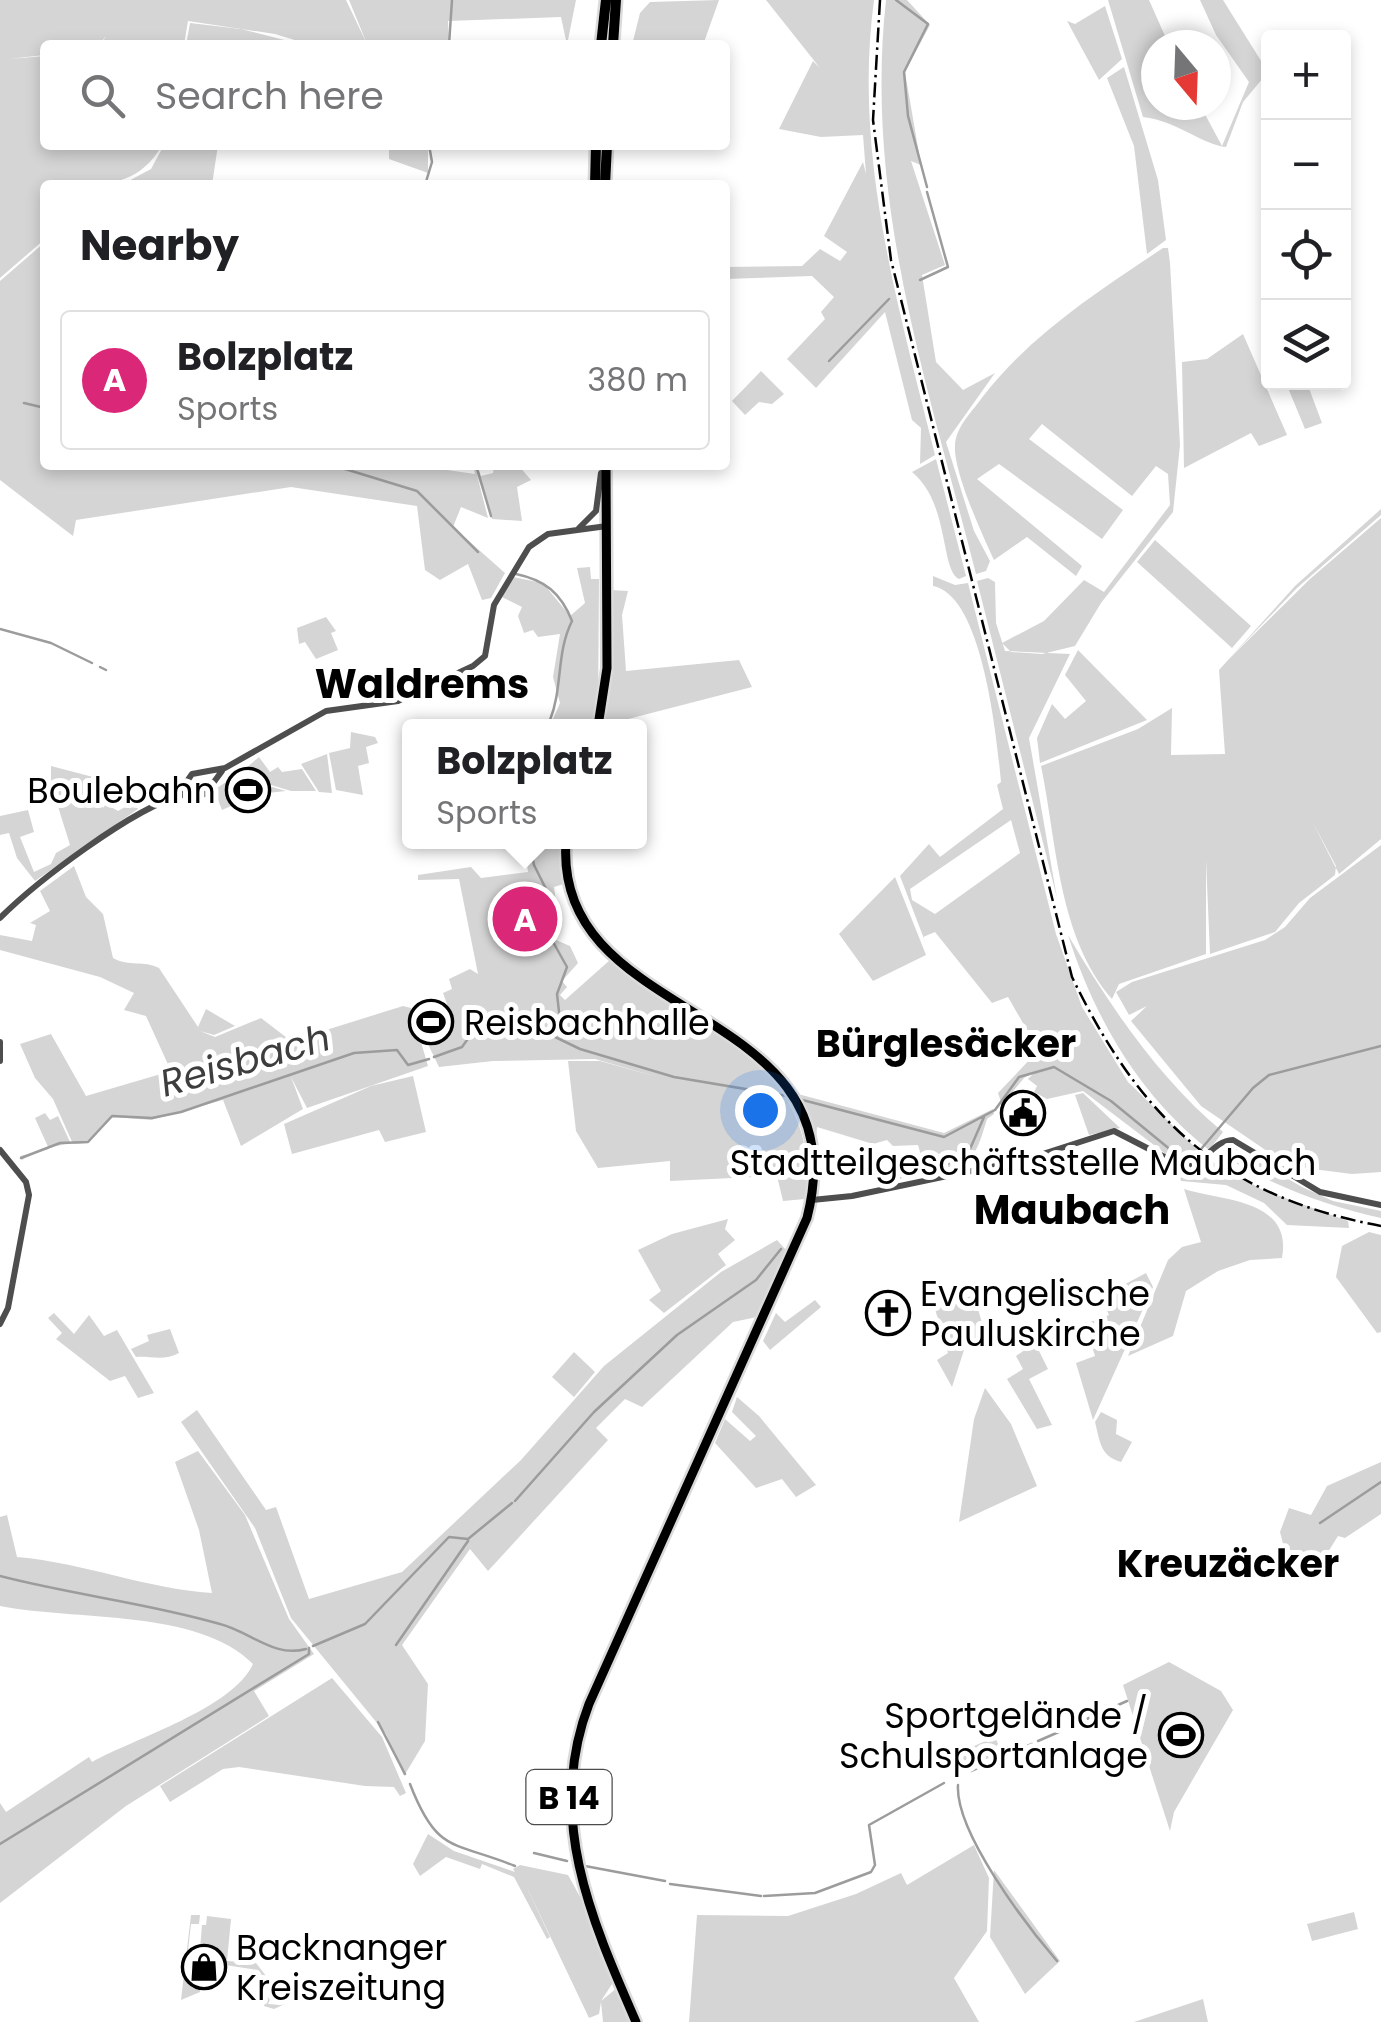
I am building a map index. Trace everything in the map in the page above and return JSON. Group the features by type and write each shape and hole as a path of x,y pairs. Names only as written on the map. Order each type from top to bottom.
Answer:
{"highway":[{"path":"602,40 606,0"},
{"path":"613,40 616,0"},
{"path":"595,180 596,150"},
{"path":"605,180 607,150"}],"main road":[{"path":"599,719 607,668 603,470"},
{"name":"B 14","path":"566,849 567,867 581,910 610,953 650,986 758,1055 791,1092 812,1144 812,1200 778,1288 589,1704 571,1763 572,1839 633,2022"}],"street":[{"path":"578,528 596,511 603,470"},
{"path":"176,797 194,773 206,775 225,768 326,711 398,701 473,666 484,656 494,605 529,547 548,534 607,526"},
{"path":"0,918 73,860 176,797 205,794 225,768"},
{"path":"206,775 210,784"},
{"path":"187,782 191,793"},
{"path":"0,1042 0,1061"},
{"path":"812,1200 869,1192 1063,1150 1106,1132 1122,1132 1173,1164 1190,1167 1218,1143 1233,1140 1320,1192 1381,1205"},
{"path":"0,1150 26,1182 29,1195 8,1308 0,1324"}],"shaded area":[{"path":"0,0 346,0 365,40 295,40 188,21 185,40 104,40 106,36 103,40 40,40 40,56 8,59 40,56 40,150 158,150 139,171 120,180 40,180 40,243 0,278"},
{"path":"349,0 576,0 568,40 561,17 448,21 449,40 365,40"},
{"path":"719,0 705,40 633,40 640,13 650,2"},
{"path":"766,0 874,0 869,116 874,173 894,286 935,455 920,464 921,428 912,420 885,312 816,388 787,359 825,319 821,312 834,297 812,276 730,279 730,267 802,266 820,249 840,261 847,252 824,236 863,162 866,174 863,135 821,137 779,129 813,61 820,68"},
{"path":"886,0 907,0 930,25 905,72 921,165 911,161 945,265 922,275 936,362 963,390 995,373 946,442 974,531 990,561 986,571 976,574 920,361 892,219 884,147 882,74"},
{"path":"1108,0 1149,0 1162,30 1141,30 1141,110"},
{"path":"1200,0 1223,0 1261,61 1261,80 1243,102 1226,147 1217,145 1208,142 1158,120 1208,120 1222,146 1249,82 1231,56 1231,30 1214,30"},
{"path":"1105,6 1122,59 1099,80 1067,21 1075,24"},
{"path":"190,23 241,29 284,40 187,40"},
{"path":"1124,67 1158,180 1166,240 1147,254 1134,146 1107,78"},
{"path":"161,150 217,150 213,180 130,180 151,169"},
{"path":"389,150 428,150 428,173 389,159"},
{"path":"40,246 40,470 447,470 475,474 474,470 479,470 481,476 493,470 522,470 531,480 517,487 522,521 492,519 477,475 488,518 461,507 453,527 505,573 491,598 482,600 468,564 440,580 425,570 417,506 291,487 76,520 73,536 0,480 0,281"},
{"path":"1168,248 1170,263 1180,445 1173,512 1101,603 1075,646 1042,654 1011,652 1002,643 1044,621 1084,580 1104,592 1170,505 1168,474 1156,466 1132,496 1042,424 1029,439 1123,510 1102,539 999,464 977,479 1082,566 1076,576 1027,537 994,560 959,470 955,445 958,432 1021,354 1089,298"},
{"path":"1243,334 1261,375 1261,390 1267,390 1287,435 1259,446 1251,433 1184,468 1182,362 1207,359"},
{"path":"761,371 784,394 772,404 759,402 745,415 732,401"},
{"path":"1289,390 1310,390 1322,423 1305,429"},
{"path":"936,459 966,576 959,579 949,563 933,501 912,472"},
{"path":"1381,509 1381,515 1297,588 1230,658 1295,586"},
{"path":"1381,518 1381,839 1339,874 1336,868 1335,875 1299,903 1275,932 1210,954 1206,860 1206,954 1119,984 1112,999 1080,947 1070,918 1041,766 1138,729 1172,708 1171,755 1225,754 1219,670 1310,579"},
{"path":"1155,540 1251,626 1232,648 1137,562"},
{"path":"590,567 591,579 599,579 598,713 596,719 553,719 560,703 553,677 560,634 538,637 533,630 524,633 518,616 522,607 502,597 513,577 543,583 570,616 585,603 577,568"},
{"path":"933,576 955,585 968,583 1056,934 1082,1007 1128,1082 1203,1155 1197,1160 1171,1158 1083,1091 1047,1099 1034,1092 1037,1086 1028,1079 1036,1071 1024,1078 1002,1105 998,1093 1035,1054 1031,1037 1008,997 992,1003 935,932 923,937 900,876 929,844 940,857 1003,809 997,785 1001,782 991,703 975,641 964,614 950,595 933,586","holes":["1011,820 1020,853 935,914 912,900 910,889"]},
{"path":"988,578 995,582 996,623 1005,651 1070,654 1029,738 1057,898 977,581"},
{"path":"611,590 628,591 622,615 626,671 739,660 752,687 628,719 605,719"},
{"path":"326,617 336,631 331,633 338,650 316,659 305,642 299,644 297,628"},
{"path":"1078,650 1147,720 1040,763 1037,738 1052,704 1065,719 1086,701 1065,675"},
{"path":"351,732 375,737 378,743 366,747 369,763 358,766 363,795 336,790 329,753 350,748"},
{"path":"327,754 332,793 319,792 301,764"},
{"path":"259,757 270,772 278,767 282,772 302,769 316,791 291,791 238,775"},
{"path":"51,766 93,777 103,808 106,804 118,811 134,802 138,809 35,881 17,858 9,833 0,835 0,816 28,810 34,832 20,837 34,872 51,864 56,853 70,845 51,784"},
{"path":"235,776 286,791 258,794 222,810 214,790"},
{"path":"1381,845 1381,1172 1352,1174 1289,1166 1201,1106 1131,1021 1147,1006 1129,1015 1116,992 1132,982 1265,940 1285,927 1310,898"},
{"path":"525,849 563,849 567,883 554,887 557,909 545,920 556,940 570,946 578,963 562,981 567,987 560,995 565,1000 610,960 747,1054 775,1082 795,1115 806,1153 805,1199 783,1201 777,1176 670,1181 670,1161 598,1168 576,1131 568,1061 600,1061 661,1078 595,1059 493,1061 439,1067 425,1038 430,1042 446,1034 451,1015 443,993 452,989 449,979 470,969 478,974 459,879 418,880 418,875 471,867 481,878 528,872"},
{"path":"74,866 86,897 103,914 113,958 159,968 198,1027 206,1009 235,1026 214,1035 200,1031 215,1037 261,1018 291,1041 403,1006 411,1008 428,1066 307,1108 291,1077 303,1109 241,1146 223,1100 151,1120 113,1117 88,1143 73,1144 53,1099 35,1078 20,1044 51,1034 86,1096 171,1071 146,1016 124,1010 134,993 100,977 0,950 0,935 32,941 36,925 30,923 50,911 40,891"},
{"path":"895,877 926,955 873,981 839,934"},
{"path":"1068,935 1137,1040 1178,1089 1223,1132 1209,1150 1161,1105 1122,1053 1092,996"},
{"path":"413,1076 426,1132 385,1142 379,1130 292,1154 284,1124 371,1086"},
{"path":"1083,1093 1120,1128 1089,1135 1075,1095"},
{"path":"798,1094 944,1133 993,1109 994,1114 987,1119 969,1160 926,1173 918,1145 893,1146 887,1140 873,1144 817,1127 816,1139"},
{"path":"45,1113 50,1120 58,1116 71,1144 49,1148 35,1118"},
{"path":"1229,1145 1333,1201 1381,1211 1381,1218 1321,1201 1262,1177 1224,1156"},
{"path":"1213,1162 1263,1190 1348,1221 1349,1228 1287,1225 1264,1203 1226,1185 1181,1181 1178,1169 1194,1170"},
{"path":"1184,1189 1251,1205 1265,1213 1282,1238 1282,1258 1250,1260 1218,1271 1186,1291 1173,1336 1128,1356 1168,1260 1182,1247 1201,1242"},
{"path":"728,1219 725,1229 735,1240 718,1254 726,1265 664,1313 649,1300 661,1291 638,1250 672,1234"},
{"path":"1369,1232 1381,1235 1381,1332 1377,1333 1336,1277 1342,1246"},
{"path":"777,1240 786,1250 757,1317 733,1322 642,1407 625,1399 596,1428 608,1440 488,1571 470,1549 402,1645 428,1684 425,1741 404,1776 386,1734 291,1618 255,1528 181,1422 197,1410 266,1510 276,1507 309,1599 402,1572 521,1460 604,1366 721,1272"},
{"path":"1146,1273 1153,1287 1093,1420 1076,1363 1095,1356 1085,1324 1109,1315 1101,1297"},
{"path":"974,1295 986,1337 967,1341 952,1387 937,1360 948,1353 935,1309"},
{"path":"815,1300 821,1307 770,1350 763,1341 776,1313 785,1322"},
{"path":"54,1313 74,1334 89,1315 104,1336 117,1330 154,1393 138,1398 125,1376 110,1381 56,1339 62,1333 48,1318"},
{"path":"170,1329 179,1353 163,1358 136,1357 131,1349 149,1341 147,1335"},
{"path":"1035,1343 1048,1369 1029,1379 1052,1425 1037,1429 1007,1379 1023,1369 1016,1356"},
{"path":"574,1352 595,1372 574,1397 552,1377"},
{"path":"985,1388 1011,1424 1037,1486 959,1522 974,1419"},
{"path":"737,1397 759,1416 816,1485 796,1497 782,1479 756,1488 715,1443 725,1419 750,1441 756,1436 732,1412"},
{"path":"1101,1412 1117,1420 1116,1434 1132,1442 1121,1462 1102,1447 1095,1422"},
{"path":"198,1451 245,1515 289,1619 314,1654 254,1691 269,1716 126,1806 0,1903 0,1803 6,1812 89,1757 92,1762 181,1721 225,1695 253,1664 229,1646 201,1633 168,1625 0,1606 0,1517 7,1515 17,1557 212,1593 199,1530 175,1462"},
{"path":"1381,1462 1381,1514 1345,1538 1338,1536 1318,1568 1285,1551 1280,1532 1289,1508 1311,1515 1327,1486"},
{"name":"Sportgelände / Schulsportanlage","path":"1169,1662 1221,1691 1233,1710 1174,1812 1170,1831 1123,1685"},
{"path":"332,1678 382,1737 406,1793 400,1796 394,1787 239,1767 223,1769 170,1802 160,1786"},
{"path":"995,1737 1002,1753 960,1769 953,1755"},
{"path":"428,1834 454,1851 515,1872 513,1869 520,1865 568,1875 594,1922 614,1981 601,2001 617,1988 629,2022 603,2022 601,2002 599,2014 589,2018 522,1877 550,1937 547,1939 514,1877 482,1864 480,1869 446,1857 420,1876 413,1864"},
{"path":"974,1845 989,1878 987,1931 954,1978 979,2022 689,2022 697,1915 788,1916 856,1894 901,1873 907,1885"},
{"path":"994,1870 1060,1961 1025,1994 990,1937"},
{"path":"1354,1912 1358,1929 1312,1941 1307,1924"},
{"path":"191,1915 200,1915 199,1924 191,1924 188,1951 197,1952 191,1970 202,1972 200,1992 181,2000"},
{"path":"207,1916 231,1919 227,1961 256,1963 287,2003 274,2009 264,2006 265,1986 273,1993 268,2004 281,2005 282,2000 258,1970 199,1961 202,1925 206,1925"},
{"path":"1203,1999 1208,2022 1134,2022"}],"waterway":[{"path":"449,40 452,0"},
{"name":"Maubach","path":"896,0 928,24 904,72 908,116 927,187"},
{"path":"427,180 432,162 430,150"},
{"name":"Maubach","path":"920,280 948,267 927,192"},
{"name":"Maubach","path":"829,361 889,299"},
{"path":"24,403 40,407"},
{"path":"348,470 417,491 478,552"},
{"path":"477,470 491,516"},
{"name":"Maubach","path":"516,574 551,589 572,621 550,719"},
{"path":"0,629 51,643 92,663"},
{"path":"100,667 106,670"},
{"name":"Maubach","path":"531,849 550,897 543,924 567,967 557,994 562,1038"},
{"name":"Maubach","path":"434,1057 462,1047 472,1033 522,1021 580,1049 674,1077 787,1096"},
{"name":"Maubach","path":"795,1098 944,1137 995,1110 1019,1077 1054,1067 1111,1101 1183,1160 1196,1155 1253,1088 1269,1075 1381,1046"},
{"name":"Reisbach","path":"21,1158 60,1143 88,1142 112,1116 152,1118 181,1112 354,1053 397,1050 408,1065 429,1059"},
{"path":"877,1184 966,1158 984,1117"},
{"path":"515,1501 594,1412 677,1335 756,1280 781,1249"},
{"path":"1320,1523 1381,1482"},
{"path":"313,1646 365,1624 449,1537 468,1539 512,1503"},
{"path":"396,1645 468,1541"},
{"path":"0,1576 193,1617 283,1650 306,1649"},
{"path":"0,1844 309,1654 309,1648"},
{"path":"1069,1727 1127,1701"},
{"path":"378,1722 405,1774"},
{"path":"1038,1741 1061,1731"},
{"path":"1015,1751 1032,1744"},
{"path":"971,1771 1009,1754"},
{"path":"764,1896 815,1893 871,1872 875,1865 869,1825 944,1783"},
{"path":"410,1784 429,1823 449,1842 515,1866"},
{"path":"958,1785 960,1805 980,1852 1011,1902 1057,1961"},
{"path":"534,1853 567,1861"},
{"path":"585,1866 665,1881"},
{"path":"670,1884 761,1896"}],"railway":[{"path":"880,0 873,120 891,260 1072,977 1127,1072 1192,1144 1231,1171 1275,1194 1325,1213 1381,1226"}],"place":[{"name":"Boulebahn","path":"248,790"},
{"name":"Bolzplatz","path":"525,919"},
{"name":"Reisbachhalle","path":"431,1022"},
{"name":"Stadtteilgeschäftsstelle Maubach","path":"1023,1113"},
{"name":"Evangelische Pauluskirche","path":"888,1313"},
{"name":"Sportgelände / Schulsportanlage","path":"1181,1735"},
{"name":"Backnanger Kreiszeitung","path":"204,1967"}],"district":[{"name":"Waldrems","path":"422,684"},
{"name":"Bürglesäcker","path":"946,1043"},
{"name":"Maubach","path":"1072,1210"},
{"name":"Kreuzäcker","path":"1228,1563"}]}
